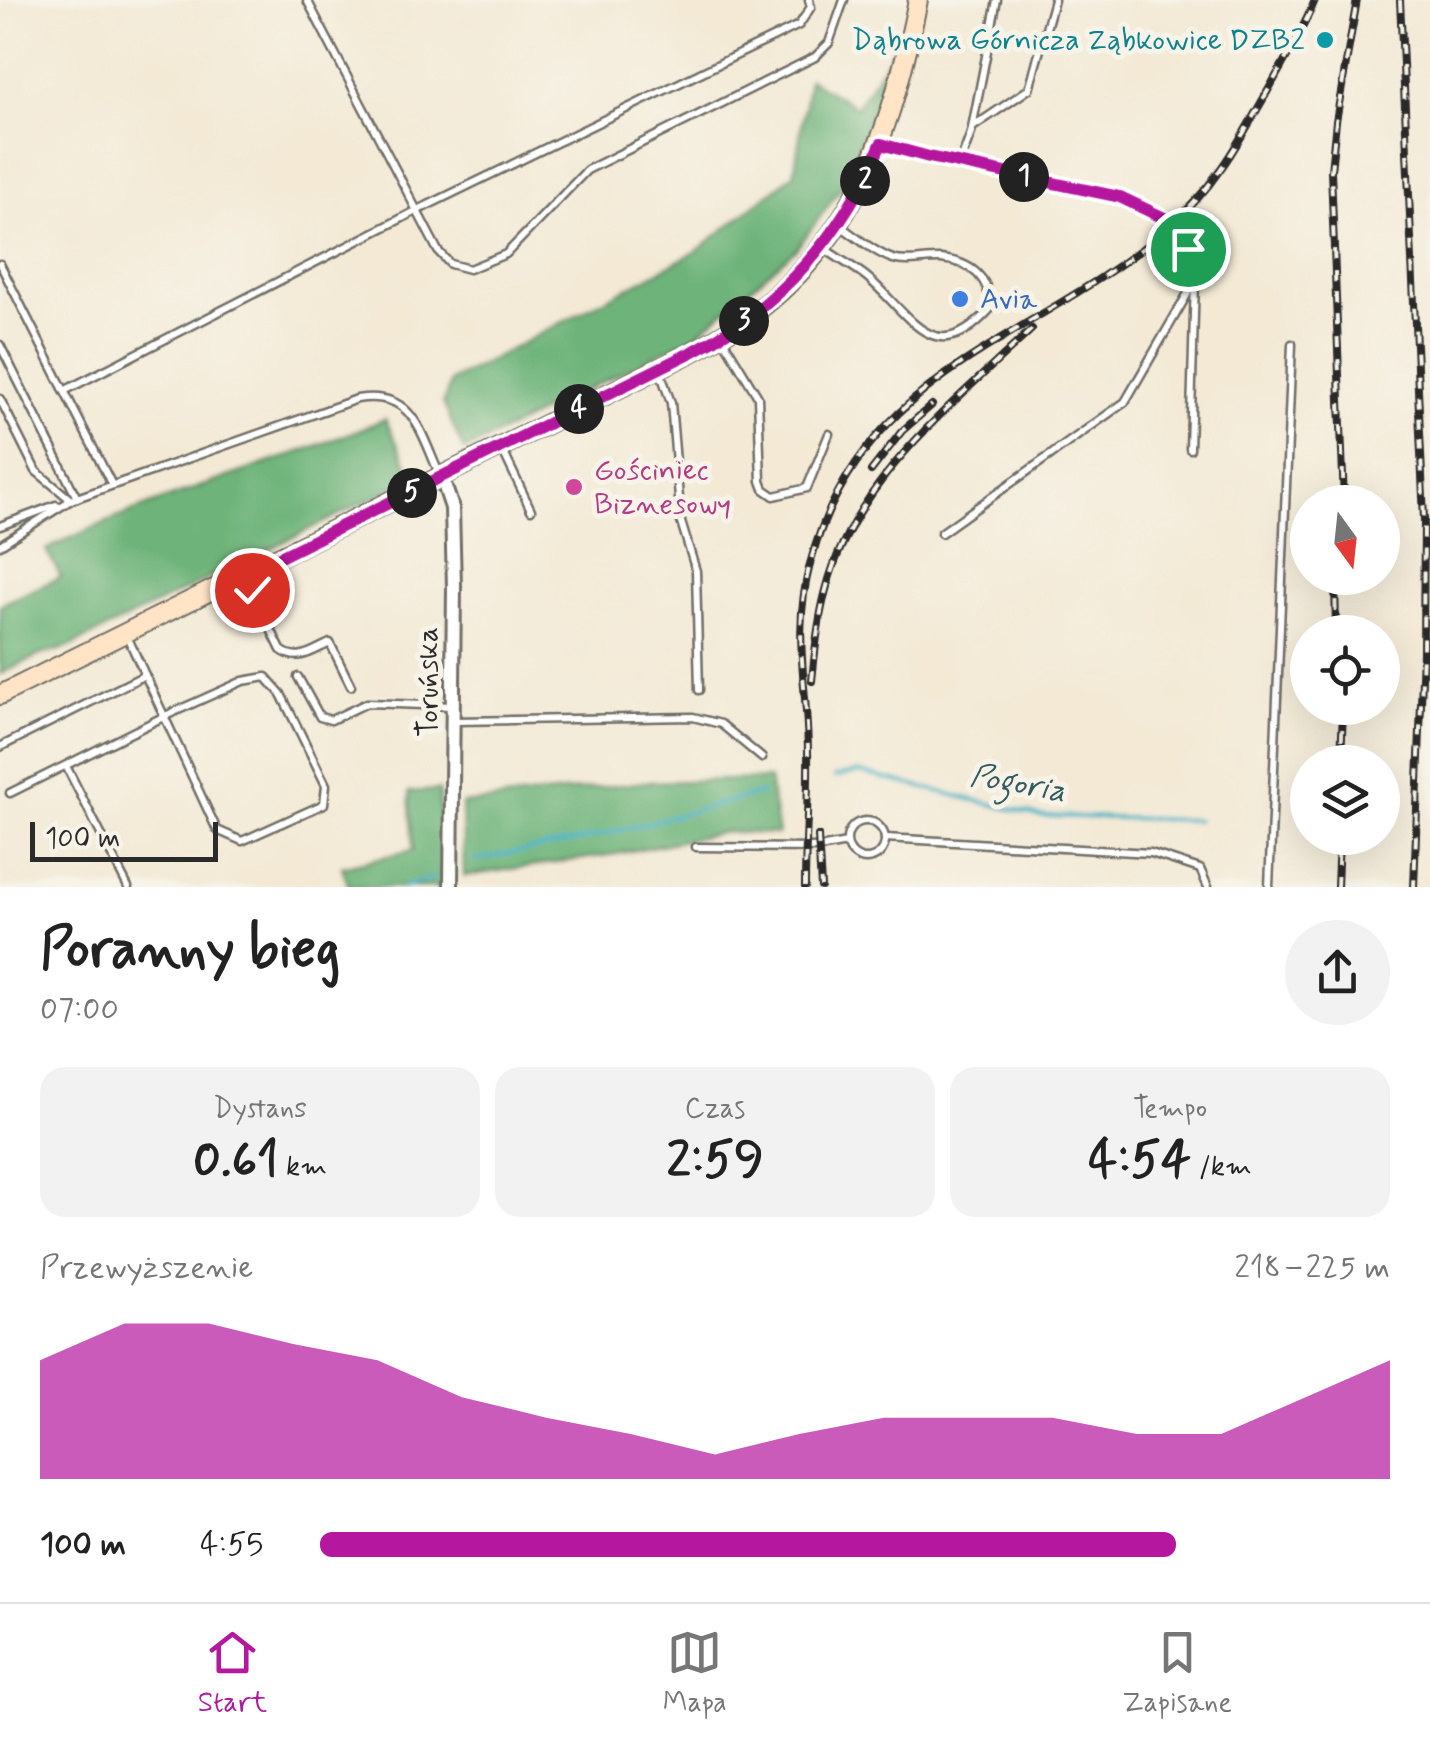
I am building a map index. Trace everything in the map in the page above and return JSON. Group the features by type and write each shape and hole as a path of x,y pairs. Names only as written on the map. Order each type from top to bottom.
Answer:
{"street":[{"path":"0,695 660,369 722,336 772,299 822,246 864,182 881,144 899,85 918,0"},
{"name":"Toruńska","path":"442,478 452,508 452,887"}],"lane":[{"path":"307,0 438,251 450,264 469,268 506,254 587,170 815,57 830,44 844,0"},
{"path":"64,391 416,211 799,25 811,8 809,0"},
{"path":"960,163 972,128 996,0"},
{"path":"972,128 1029,89 1054,0"},
{"path":"881,144 1120,197 1154,211 1188,249 1195,280 1190,449"},
{"path":"822,246 868,278 907,320 926,334 946,338 958,335 973,329 990,310 990,290 966,266 941,259 893,259 839,224"},
{"path":"0,264 112,486"},
{"path":"940,534 1125,402 1195,280"},
{"path":"722,336 758,397 764,490 774,496 807,488 829,434"},
{"path":"1269,887 1292,344"},
{"path":"0,346 74,499"},
{"path":"660,369 671,403 681,522 696,571 699,690"},
{"path":"0,526 368,397 389,398 408,410 442,478"},
{"path":"0,400 36,470 74,499"},
{"path":"502,448 531,510"},
{"path":"0,545 74,499"},
{"path":"244,575 281,650 300,658 330,643 351,686"},
{"path":"10,793 165,716 244,681 266,678 281,694 326,785 324,804 242,841 218,830 165,716 146,675 126,633"},
{"path":"0,747 146,675"},
{"path":"298,677 320,717 331,720 367,703 453,713 693,717 721,724 762,758"},
{"path":"66,766 128,887"},
{"path":"864,821 875,823 885,838 882,849 868,858 857,856 847,843 849,831 864,821"},
{"path":"885,838 1151,854 1200,869 1208,887"},
{"path":"696,848 819,848 847,843"}],"green space":[{"path":"898,44 844,184 797,248 696,335 464,451 443,403 451,381 697,251 794,174 809,79 856,107"},
{"path":"385,419 414,478 69,647 40,655 0,674 0,605 61,577 46,550 129,513"},
{"path":"769,779 778,834 725,832 616,854 464,876 462,804 645,782"},
{"path":"439,790 441,887 349,887 342,867 413,850 409,792"}],"waterway":[{"name":"Pogoria","path":"835,777 858,772 1040,816 1197,820"},
{"name":"Pogoria","path":"475,860 582,840 762,793"},
{"name":"Pogoria","path":"404,887 433,878"}],"railway":[{"path":"805,887 808,751 802,613 810,564 835,498 869,445 911,402 959,365 1118,266 1185,212 1237,144 1315,0"},
{"path":"1343,485 1331,171 1357,0"},
{"path":"1400,0 1424,519 1414,887"},
{"path":"812,681 826,590 859,513 910,446 1032,329"},
{"path":"871,471 902,431 932,405"},
{"path":"1335,595 1336,615"},
{"path":"1342,725 1342,745"},
{"path":"818,836 821,887"},
{"path":"1337,887 1338,855"}],"place":[{"name":"Dąbrowa Górnicza Ząbkowice DZB2","path":"1325,40"},
{"name":"Avia","path":"960,299"},
{"name":"Gościniec Biznesowy","path":"574,487"}],"route":[{"path":"252,590 244,575 741,324 787,286 828,238 854,200 881,144 1120,197 1164,218 1188,249"}]}
